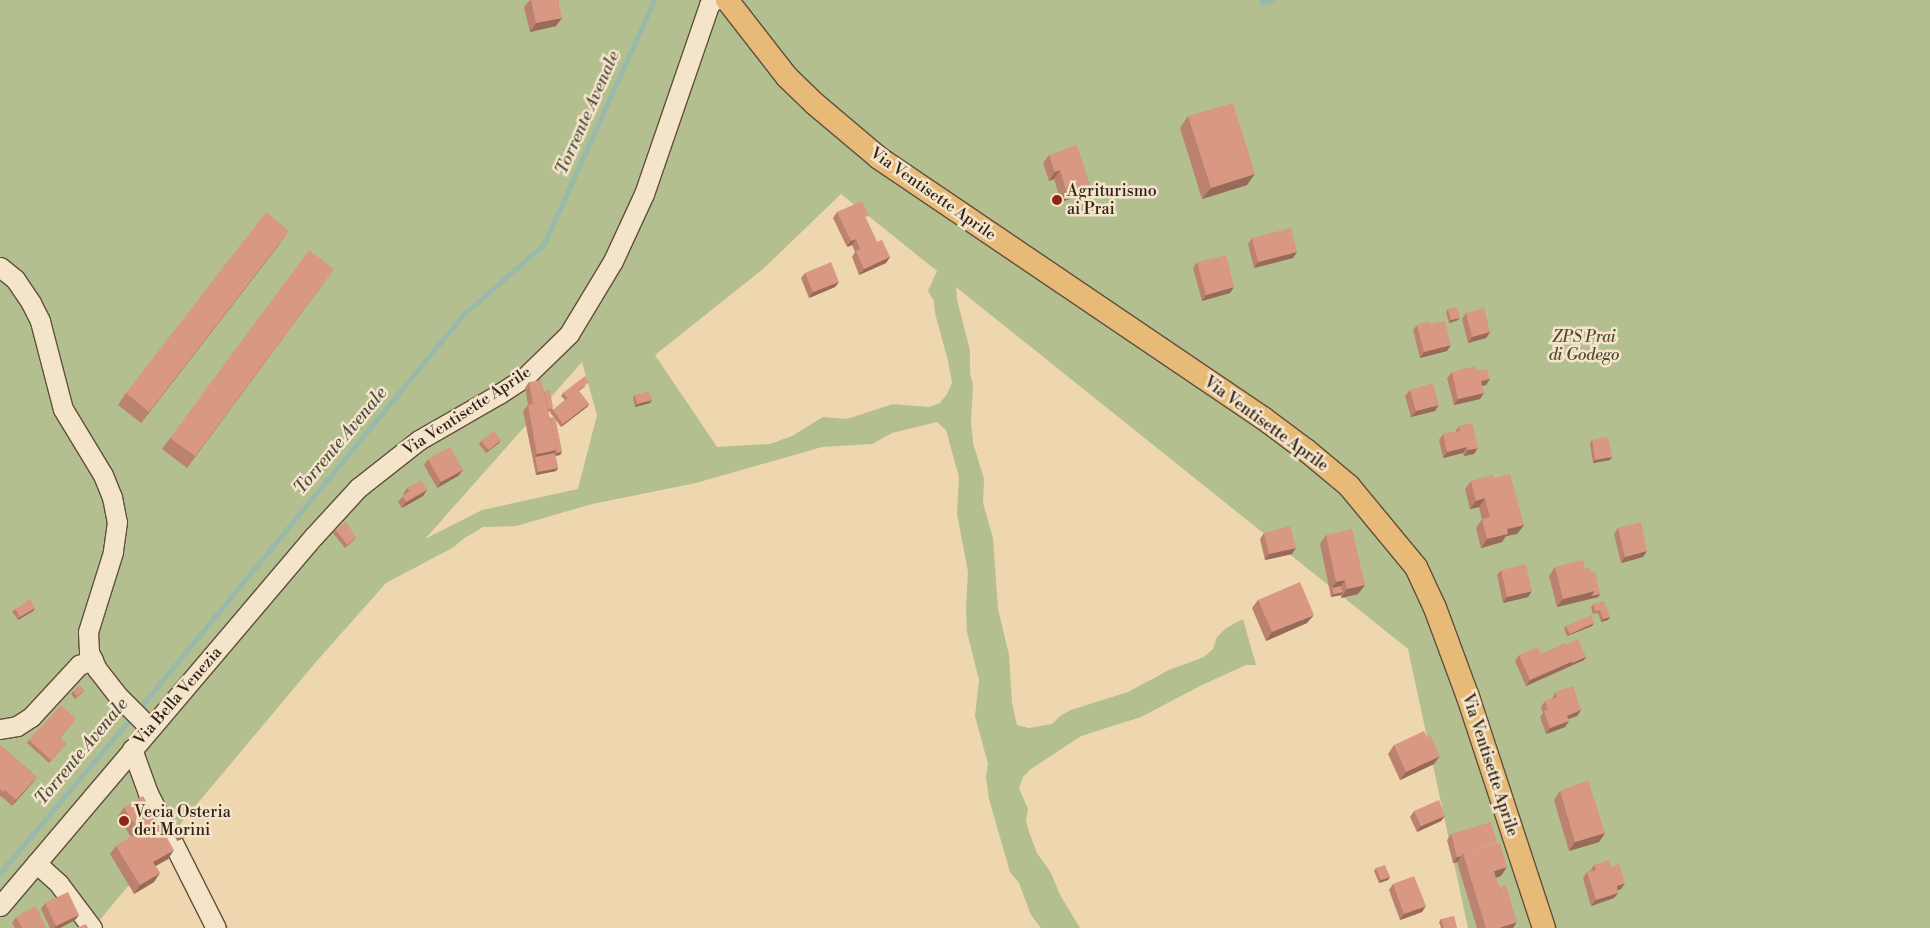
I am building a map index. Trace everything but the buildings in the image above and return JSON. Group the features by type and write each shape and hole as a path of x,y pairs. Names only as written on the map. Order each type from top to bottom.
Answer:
{"main road":[{"name":"Via Ventisette Aprile","path":"726,0 788,77 815,104 879,158 1263,418 1306,450 1349,486 1416,567 1435,608 1468,697 1544,928"}],"street":[{"name":"Via Ventisette Aprile","path":"358,488 419,440 525,377 569,334 613,261 644,194 709,5 714,0"},
{"path":"0,267 15,279 34,310 50,355 56,389 63,409 103,476 112,497 117,522 113,552 88,632 88,652 107,683 146,724"},
{"name":"Via Bella Venezia","path":"0,906 132,749 146,724 358,488"},
{"path":"0,729 17,726 31,717 79,665 93,660"},
{"path":"132,749 148,793 216,928"},
{"path":"36,863 59,884 92,928"}],"green space":[{"name":"ZPS Prai di Godego","path":"0,0 1930,0 1930,928 1468,928 1408,649 956,287 957,300 970,350 970,373 973,385 971,421 973,443 984,479 983,503 993,538 998,609 1009,655 1012,703 1017,725 1029,728 1052,724 1060,716 1071,710 1128,692 1169,670 1204,657 1213,649 1217,637 1226,628 1243,619 1256,665 1246,665 1202,685 1141,717 1081,736 1031,769 1023,777 1019,788 1028,809 1026,820 1029,832 1037,853 1051,873 1060,895 1080,928 1041,928 1031,915 1019,883 1010,872 989,799 986,777 988,764 975,716 979,680 967,632 968,572 957,514 959,477 946,430 937,422 892,433 872,444 822,447 696,483 592,504 516,526 483,527 454,547 386,583 316,662 93,928 0,928","holes":["841,194 937,271 928,291 934,301 935,313 948,361 952,383 947,394 940,403 929,407 893,404 847,419 823,417 792,436 770,444 717,447 655,355 763,269","582,362 597,415 578,489 482,510 425,539"]}],"waterway":[{"name":"Torrente Avenale","path":"139,709 463,315 544,244 654,0"},
{"path":"1262,0 1263,3 1272,0"},
{"name":"Torrente Avenale","path":"0,873 132,717"}],"place":[{"name":"Agriturismo ai Prai","path":"1057,200"},
{"name":"Vecia Osteria dei Morini","path":"124,821"}]}
